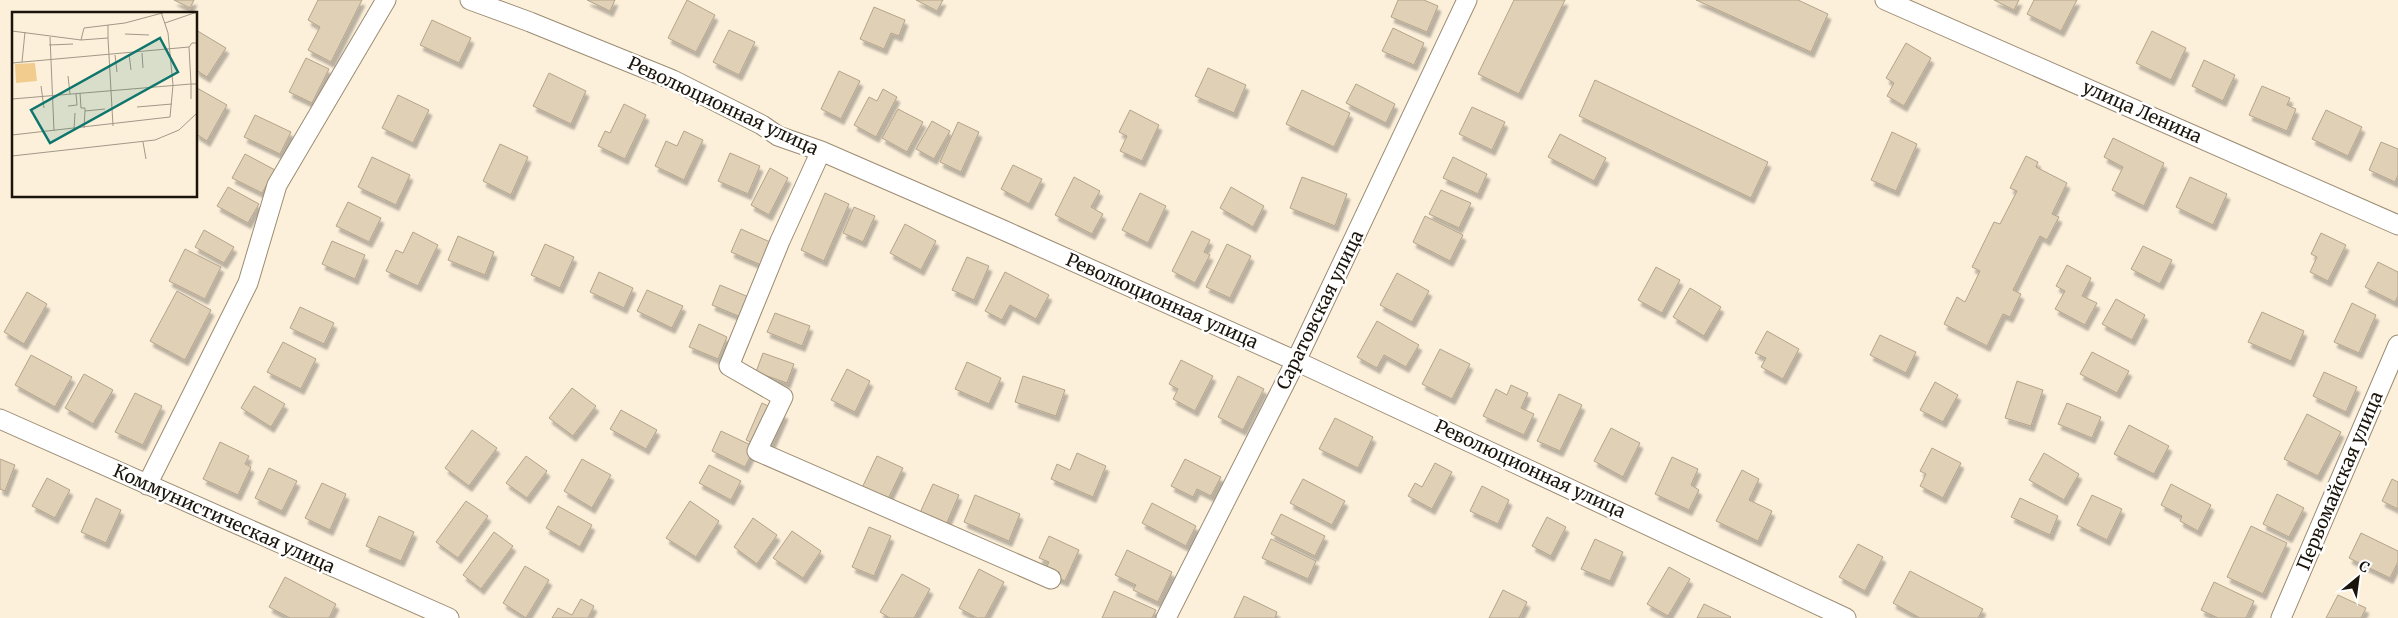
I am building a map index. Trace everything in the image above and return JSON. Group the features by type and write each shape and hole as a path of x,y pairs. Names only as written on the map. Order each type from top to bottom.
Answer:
{"street":[{"path":"146,485 248,283 276,185 386,0"},
{"name":"Революционная улица","path":"470,0 530,22 673,80 762,125 778,136 821,152 1003,230 1296,361 1846,618"},
{"name":"Саратовская улица","path":"1166,618 1296,361 1467,0"},
{"name":"улица Ленина","path":"1885,0 2398,225"},
{"path":"821,152 780,241 729,366 783,397 757,451 1051,579"},
{"name":"Первомайская улица","path":"2281,618 2398,345"},
{"name":"Коммунистическая улица","path":"0,419 449,618"}],"building":[{"path":"174,0 194,0 190,8"},
{"path":"318,0 362,0 331,62 308,50 320,27 308,20"},
{"path":"587,0 615,0 610,11"},
{"path":"687,0 715,15 696,52 668,38"},
{"path":"916,0 943,0 937,11"},
{"path":"1398,0 1424,0 1438,6 1427,32 1391,17"},
{"path":"1514,0 1565,0 1519,94 1478,74"},
{"path":"1696,0 1798,0 1828,14 1811,52"},
{"path":"1994,0 2019,0 2014,10"},
{"path":"2034,0 2077,0 2061,31 2027,14"},
{"path":"874,7 905,20 899,36 891,33 884,49 860,39"},
{"path":"432,20 471,38 459,63 420,45"},
{"path":"1393,28 1424,43 1414,65 1382,51"},
{"path":"729,30 755,42 739,75 713,62"},
{"path":"198,31 226,48 207,77 198,71"},
{"path":"2152,31 2186,48 2171,80 2136,63"},
{"path":"1906,43 1931,58 1904,106 1887,96 1894,83 1886,78"},
{"path":"306,58 329,69 312,103 289,92"},
{"path":"2204,60 2235,75 2223,101 2192,86"},
{"path":"1208,68 1246,85 1234,113 1195,96"},
{"path":"839,71 860,81 841,119 821,109"},
{"path":"549,73 586,91 571,124 533,106"},
{"path":"1595,80 1768,162 1751,198 1579,116"},
{"path":"1356,84 1395,104 1386,123 1346,103"},
{"path":"2262,86 2290,98 2287,105 2296,109 2287,131 2249,115"},
{"path":"198,89 227,105 207,141 198,135"},
{"path":"883,89 897,97 876,137 854,125 869,97 877,101"},
{"path":"1302,90 1350,113 1334,147 1286,124"},
{"path":"398,95 429,110 413,143 382,128"},
{"path":"624,104 646,115 625,159 598,146 605,131 610,133"},
{"path":"1472,107 1505,122 1492,150 1459,134"},
{"path":"898,109 923,122 907,152 882,138"},
{"path":"1130,110 1159,125 1142,161 1120,151 1127,136 1119,132"},
{"path":"2326,110 2362,127 2348,156 2312,139"},
{"path":"255,115 291,132 280,154 244,137"},
{"path":"932,121 950,131 934,159 916,149"},
{"path":"958,122 979,132 961,172 940,162"},
{"path":"684,131 703,140 684,180 655,166 666,141 677,146"},
{"path":"1892,132 1917,144 1896,191 1871,180"},
{"path":"1560,134 1606,158 1594,181 1548,157"},
{"path":"2113,138 2164,163 2144,206 2112,190 2123,167 2104,157"},
{"path":"2381,142 2398,149 2398,175 2395,182 2369,170"},
{"path":"500,144 528,157 511,195 483,181"},
{"path":"730,153 760,166 748,194 718,181"},
{"path":"245,154 275,170 262,193 232,178"},
{"path":"2026,156 2038,162 2036,167 2067,183 2052,214 2059,217 2047,240 2040,236 2013,290 2021,294 2010,317 2003,314 1987,346 1944,324 1957,297 1965,302 1980,271 1972,267 1994,222 2000,224 2017,191 2010,188"},
{"path":"372,157 410,175 396,205 358,187"},
{"path":"1453,157 1487,174 1478,194 1443,178"},
{"path":"1013,165 1042,179 1029,204 1001,189"},
{"path":"770,168 788,178 769,215 751,205"},
{"path":"1074,177 1100,191 1091,207 1103,214 1092,234 1055,215"},
{"path":"1302,177 1347,194 1335,226 1290,208"},
{"path":"2190,177 2227,194 2213,225 2176,207"},
{"path":"228,187 259,204 248,223 217,206"},
{"path":"1231,187 1264,206 1253,227 1220,208"},
{"path":"1441,190 1471,203 1459,228 1429,214"},
{"path":"825,193 849,204 824,261 801,250"},
{"path":"1140,193 1166,206 1148,243 1122,230"},
{"path":"348,202 381,218 369,242 336,226"},
{"path":"854,207 875,216 863,242 843,233"},
{"path":"1425,216 1463,235 1450,261 1413,242"},
{"path":"905,224 936,241 921,270 890,253"},
{"path":"741,229 779,246 770,269 731,252"},
{"path":"204,230 234,247 224,263 195,247"},
{"path":"1192,231 1210,240 1204,252 1210,255 1195,283 1172,271"},
{"path":"413,232 438,245 418,286 386,271 396,250 403,253"},
{"path":"2321,233 2346,245 2328,281 2310,272 2317,257 2311,254"},
{"path":"458,236 494,252 485,275 448,260"},
{"path":"332,241 365,255 355,279 322,264"},
{"path":"545,244 574,257 560,288 531,275"},
{"path":"1227,244 1251,256 1230,298 1206,287"},
{"path":"2143,246 2172,260 2160,284 2131,269"},
{"path":"185,249 221,267 205,299 169,281"},
{"path":"967,257 989,266 974,300 952,290"},
{"path":"2378,262 2398,272 2398,296 2395,302 2365,287"},
{"path":"2067,265 2091,278 2082,296 2097,303 2085,325 2055,309 2065,291 2056,286"},
{"path":"1656,267 1680,280 1662,313 1638,300"},
{"path":"599,272 633,288 624,308 590,292"},
{"path":"1005,272 1049,295 1036,319 1010,305 1002,320 985,311"},
{"path":"1397,273 1429,291 1412,322 1380,305"},
{"path":"720,285 751,298 743,318 712,305"},
{"path":"1690,288 1721,307 1704,336 1673,317"},
{"path":"647,290 683,306 672,328 637,311"},
{"path":"177,291 211,310 185,360 150,341"},
{"path":"27,292 47,304 24,344 4,332"},
{"path":"2116,299 2145,315 2132,340 2102,324"},
{"path":"2352,303 2376,315 2359,353 2334,342"},
{"path":"300,307 334,323 324,344 290,328"},
{"path":"2262,312 2304,331 2291,361 2248,342"},
{"path":"775,313 810,326 802,346 767,332"},
{"path":"1377,321 1419,345 1406,367 1384,355 1377,368 1357,357"},
{"path":"699,324 727,337 718,359 689,347"},
{"path":"1767,331 1799,349 1783,379 1761,367 1766,358 1755,353"},
{"path":"1880,335 1916,352 1906,373 1870,355"},
{"path":"283,342 316,359 301,389 267,372"},
{"path":"1440,349 1470,364 1452,399 1422,384"},
{"path":"2092,352 2129,371 2117,393 2080,374"},
{"path":"763,353 794,364 787,383 756,372"},
{"path":"31,355 72,377 55,407 15,385"},
{"path":"1181,360 1213,376 1195,411 1173,399 1178,389 1169,384"},
{"path":"967,362 1001,378 989,404 955,389"},
{"path":"847,369 870,381 855,412 831,400"},
{"path":"2324,372 2357,387 2346,412 2313,396"},
{"path":"84,374 113,390 93,424 65,408"},
{"path":"1023,376 1065,390 1056,416 1015,402"},
{"path":"1238,376 1264,389 1243,430 1218,417"},
{"path":"2017,381 2043,390 2031,426 2005,418"},
{"path":"1935,382 1958,395 1943,422 1920,410"},
{"path":"1511,385 1528,393 1521,408 1534,414 1524,435 1483,416 1496,389 1507,395"},
{"path":"254,386 285,404 271,427 241,408"},
{"path":"572,388 596,406 573,436 549,418"},
{"path":"135,393 162,406 143,445 115,432"},
{"path":"1559,394 1582,405 1560,451 1537,441"},
{"path":"762,403 785,414 769,450 746,440"},
{"path":"2067,403 2101,417 2092,438 2058,424"},
{"path":"621,410 657,430 646,449 610,429"},
{"path":"2307,414 2341,432 2318,476 2284,459"},
{"path":"1335,418 1373,437 1358,468 1319,449"},
{"path":"2129,425 2169,446 2154,474 2114,454"},
{"path":"1611,428 1640,443 1623,477 1594,461"},
{"path":"472,430 497,448 469,486 445,468"},
{"path":"721,431 755,447 745,467 712,451"},
{"path":"220,442 249,456 245,464 251,467 238,495 203,479"},
{"path":"1932,448 1961,463 1943,498 1920,486 1926,474 1920,471"},
{"path":"1077,453 1106,466 1093,497 1051,479 1057,464 1070,470"},
{"path":"2044,453 2079,474 2064,500 2029,480"},
{"path":"526,456 547,471 527,498 506,483"},
{"path":"877,456 903,468 886,503 861,490"},
{"path":"1672,457 1698,469 1691,485 1699,490 1689,510 1655,494"},
{"path":"0,459 15,465 5,491 0,489"},
{"path":"582,459 611,475 592,508 564,491"},
{"path":"1185,459 1221,477 1211,496 1197,489 1193,497 1171,486"},
{"path":"1435,463 1452,472 1432,509 1408,496 1415,483 1422,487"},
{"path":"709,465 741,481 731,500 699,483"},
{"path":"269,468 297,481 282,511 255,498"},
{"path":"1742,470 1759,479 1749,500 1772,511 1758,541 1716,521"},
{"path":"47,478 70,490 55,518 32,506"},
{"path":"1303,479 1345,501 1332,525 1290,503"},
{"path":"2392,479 2398,482 2398,509 2382,501"},
{"path":"322,483 346,494 330,530 305,518"},
{"path":"933,484 959,495 945,527 919,515"},
{"path":"2171,484 2211,505 2198,531 2180,521 2182,516 2161,505"},
{"path":"1482,486 1509,500 1498,524 1470,511"},
{"path":"2277,494 2304,508 2289,537 2263,524"},
{"path":"975,495 1020,514 1009,541 964,522"},
{"path":"2092,495 2122,509 2107,540 2077,525"},
{"path":"96,498 121,510 106,543 81,532"},
{"path":"2020,498 2058,516 2050,535 2011,517"},
{"path":"466,501 488,516 458,558 436,542"},
{"path":"690,501 719,521 696,557 666,538"},
{"path":"1152,503 1196,526 1186,546 1142,523"},
{"path":"558,506 592,525 580,547 546,528"},
{"path":"1281,514 1325,536 1315,556 1271,534"},
{"path":"379,516 414,532 401,561 366,546"},
{"path":"1547,517 1566,527 1551,556 1532,546"},
{"path":"753,518 777,535 757,564 734,547"},
{"path":"2251,526 2287,543 2263,594 2227,577"},
{"path":"869,527 891,536 874,576 852,567"},
{"path":"792,531 821,551 803,578 773,558"},
{"path":"494,532 513,546 481,589 463,575"},
{"path":"2361,533 2398,551 2398,562 2390,578 2349,558"},
{"path":"1049,536 1079,550 1065,581 1044,572 1049,562 1039,558"},
{"path":"1271,539 1316,561 1308,579 1262,558"},
{"path":"1595,539 1623,552 1610,581 1581,569"},
{"path":"1858,544 1883,557 1865,591 1839,577"},
{"path":"1127,550 1172,572 1158,602 1133,590 1136,585 1115,575"},
{"path":"525,566 549,580 526,618 503,603"},
{"path":"1669,567 1690,579 1668,616 1647,604"},
{"path":"979,569 1004,582 985,618 977,618 959,608"},
{"path":"1910,571 1983,609 1978,618 1920,618 1893,603"},
{"path":"902,574 930,589 914,618 890,618 880,612"},
{"path":"285,577 336,604 329,618 290,618 269,607"},
{"path":"2214,582 2254,601 2246,618 2218,618 2201,610"},
{"path":"1503,590 1527,602 1519,618 1489,618"},
{"path":"1114,591 1156,610 1152,618 1102,618"},
{"path":"2338,595 2366,608 2361,618 2326,618"},
{"path":"1244,596 1277,612 1275,618 1234,618"},
{"path":"581,599 594,606 588,618 552,618 558,608 572,615"},
{"path":"1704,604 1731,617 1697,618"}]}
